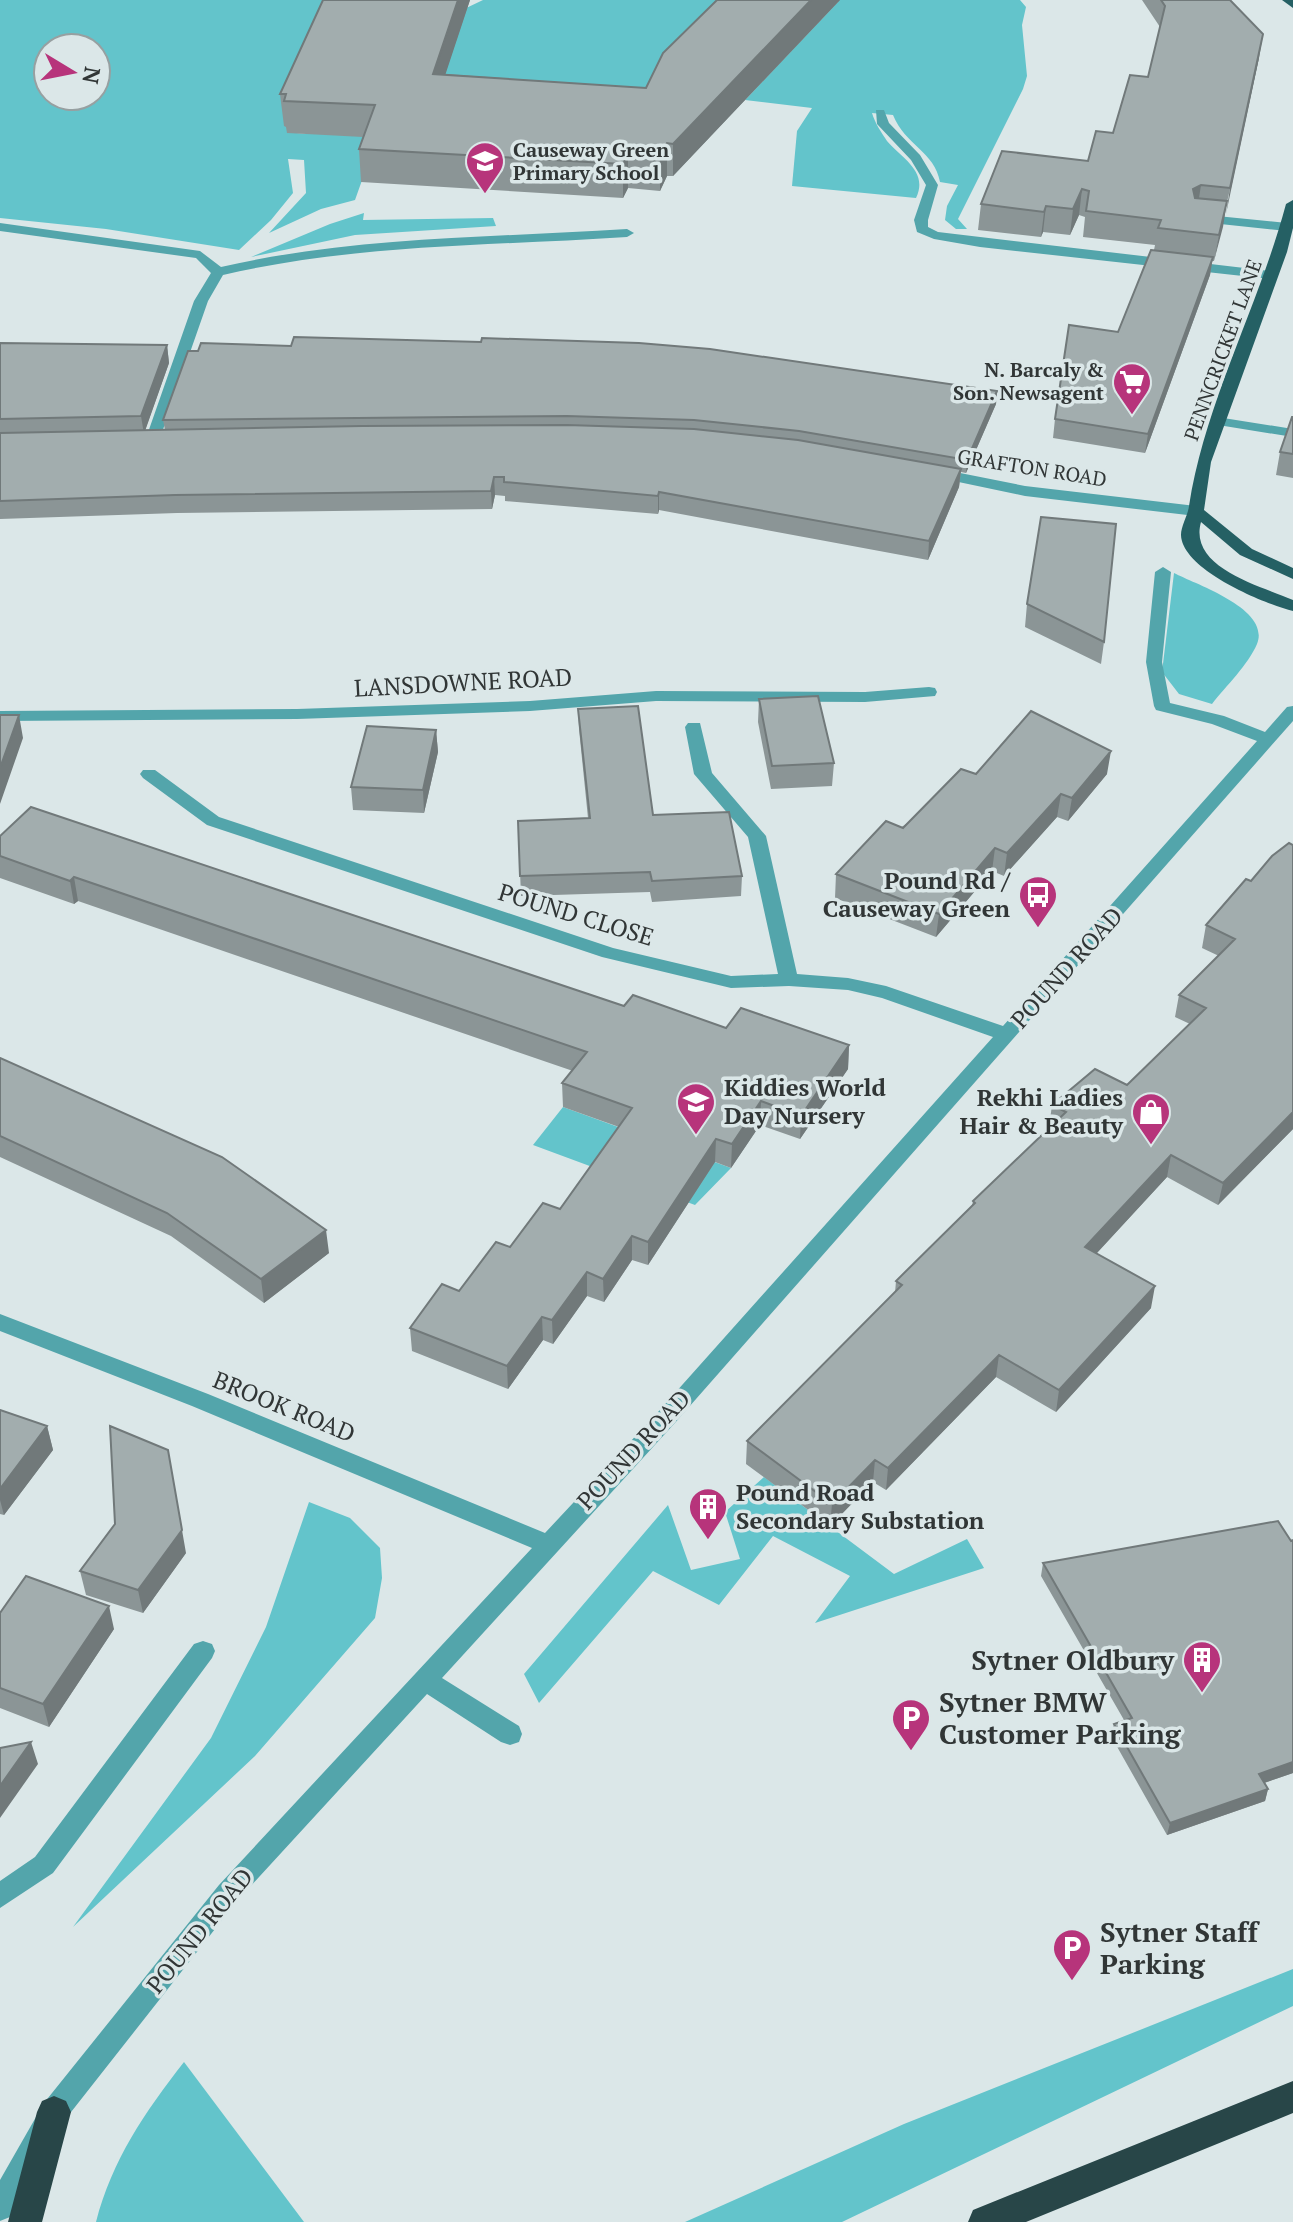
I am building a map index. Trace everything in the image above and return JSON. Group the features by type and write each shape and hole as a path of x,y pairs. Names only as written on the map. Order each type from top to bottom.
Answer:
{"highway":[{"path":"985,2222 1293,2097"},
{"path":"25,2222 54,2112"}],"main road":[{"path":"1288,0 1293,5"},
{"name":"PENNCRICKET LANE","path":"1293,204 1203,462 1189,536 1196,552 1213,570 1293,606"},
{"path":"1196,511 1246,552 1293,574"}],"street":[{"path":"880,113 883,124 916,158 932,185 921,220 922,229 934,235 980,243 1270,275"},
{"path":"1197,218 1287,227"},
{"path":"0,227 200,255 218,272"},
{"path":"152,441 201,301 218,272 269,258 383,245 627,233"},
{"path":"1217,421 1293,433"},
{"name":"GRAFTON ROAD","path":"912,469 1025,491 1196,511"},
{"path":"1163,572 1154,662 1162,706 1218,720 1269,740"},
{"name":"LANSDOWNE ROAD","path":"0,716 297,714 530,706 656,696 865,697 929,692"},
{"name":"POUND ROAD","path":"0,2207 54,2112 228,1893 666,1418 1293,711"},
{"path":"694,727 703,774 757,836 789,980"},
{"name":"POUND CLOSE","path":"149,774 213,821 609,953 731,982 789,980 848,984 886,992 1008,1035"},
{"name":"BROOK ROAD","path":"0,1322 200,1400 547,1544"},
{"path":"0,1896 44,1865 203,1651"},
{"path":"424,1679 510,1734"}],"shaded area":[{"path":"0,0 389,0 287,132 306,134 388,107 355,200 321,209 269,233 306,193 304,160 288,159 293,193 271,220 239,250 106,229 0,218"},
{"path":"483,0 747,0 652,109 431,116 439,21"},
{"path":"830,0 1020,0 1026,7 1022,25 1027,76 958,219 967,229 956,229 945,220 947,206 958,185 940,182 932,163 905,134 893,115 872,113 887,141 916,173 919,188 916,198 792,186 797,131 812,108 745,100 838,2"},
{"path":"364,213 363,220 493,218 496,226 355,235 251,257"},
{"path":"1174,573 1243,609 1258,631 1257,644 1248,660 1212,704 1179,694 1162,672"},
{"path":"563,1107 731,1168 695,1205 533,1145"},
{"path":"764,1477 894,1574 967,1539 984,1568 815,1623 850,1576 773,1536 719,1605 653,1571 539,1703 524,1674 668,1505 691,1570 740,1559 725,1512"},
{"path":"309,1502 350,1518 380,1548 382,1578 375,1618 255,1756 73,1927 211,1738 266,1627"},
{"path":"1293,1969 1293,2006 842,2222 685,2222 904,2124"},
{"path":"184,2062 304,2222 96,2222 111,2178 131,2138"}],"building":[{"path":"323,0 458,0 433,74 646,88 663,53 717,0 811,0 673,144 667,143 660,158 628,155 623,164 359,149 375,105 284,101 286,94 280,94"},
{"path":"1161,0 1230,0 1263,34 1230,188 1201,185 1193,189 1195,198 1227,201 1219,235 1158,228 1161,220 1086,211 1089,191 1082,189 1073,209 1046,206 1044,212 981,204 1002,151 1088,161 1096,131 1113,133 1130,75 1148,77 1165,6"},
{"path":"1151,250 1213,257 1148,434 1055,419 1069,325 1118,332"},
{"path":"294,337 639,343 710,349 997,391 967,460 799,431 694,420 567,416 163,420 188,351 198,351 201,343 291,346"},
{"path":"0,343 167,345 141,416 0,419"},
{"path":"1293,417 1293,454 1280,452"},
{"path":"567,425 694,429 798,440 961,469 929,541 659,492 658,496 504,482 504,477 494,477 491,491 175,495 0,501 0,433"},
{"path":"1041,517 1116,524 1104,642 1027,604"},
{"path":"818,696 834,763 772,766 759,699"},
{"path":"638,706 653,815 729,812 742,876 652,881 650,872 520,876 518,821 590,818 578,709"},
{"path":"1031,711 1111,751 1072,798 1061,794 1007,853 995,848 939,914 836,874 886,821 903,828 961,769 976,774"},
{"path":"0,715 19,715 0,768"},
{"path":"367,726 436,730 423,790 351,787"},
{"path":"31,807 624,1006 633,995 726,1028 741,1008 849,1045 801,1116 761,1101 732,1144 716,1139 648,1242 632,1236 603,1279 587,1272 552,1320 542,1317 507,1366 410,1328 442,1284 459,1291 496,1242 510,1247 543,1203 560,1209 632,1108 562,1083 587,1052 74,877 70,881 0,856 0,836"},
{"path":"1289,843 1293,845 1293,1112 1223,1183 1171,1155 1085,1247 1155,1286 1059,1390 999,1355 888,1468 875,1460 832,1504 747,1441 902,1285 896,1281 975,1203 973,1201 1066,1112 1052,1105 1095,1069 1127,1085 1206,1008 1179,995 1235,939 1206,925 1246,879 1251,881 1272,856"},
{"path":"0,1058 222,1157 326,1230 261,1279 167,1213 0,1136"},
{"path":"0,1410 47,1426 0,1489"},
{"path":"110,1426 168,1450 182,1530 138,1590 80,1571 115,1524"},
{"name":"Sytner Oldbury","path":"1278,1521 1293,1540 1293,1762 1259,1774 1268,1789 1170,1823 1114,1724 1132,1718 1043,1563"},
{"path":"26,1576 109,1606 43,1704 0,1688 0,1613"},
{"path":"31,1742 0,1786 0,1748"}],"place":[{"name":"Causeway Green Primary School","path":"485,195"},
{"name":"N. Barcaly & Son. Newsagent","path":"1132,416"},
{"name":"Pound Rd / Causeway Green","path":"1038,929"},
{"name":"Kiddies World Day Nursery","path":"696,1136"},
{"name":"Rekhi Ladies Hair & Beauty","path":"1151,1146"},
{"name":"Pound Road Secondary Substation","path":"708,1541"},
{"name":"Sytner Oldbury","path":"1202,1694"},
{"name":"Sytner BMW Customer Parking","path":"911,1752"},
{"name":"Sytner Staff Parking","path":"1072,1982"}]}
